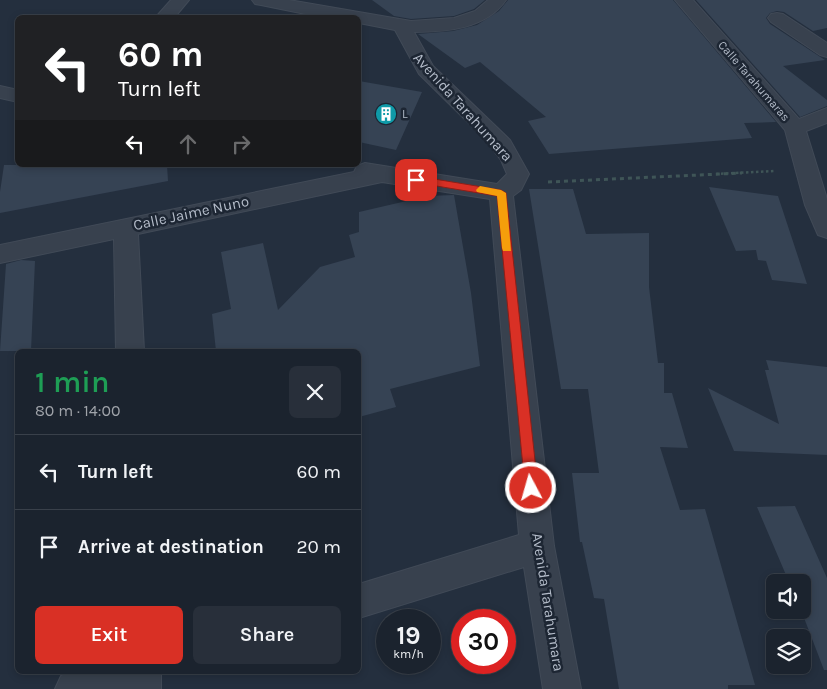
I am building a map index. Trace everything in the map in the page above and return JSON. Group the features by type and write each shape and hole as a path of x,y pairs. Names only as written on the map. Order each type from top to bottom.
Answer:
{"street":[{"path":"167,15 180,0"},
{"path":"261,0 341,15"},
{"path":"361,19 402,26 447,24 471,20 488,11 497,0"},
{"name":"Calle Tarahumaras","path":"684,0 795,128 817,170 817,205 827,229"},
{"path":"777,18 827,50"},
{"name":"Avenida Tarahumara","path":"402,26 411,48 427,71 492,135 514,164 518,174 507,189 537,546 562,689"},
{"path":"0,92 15,95"},
{"path":"795,128 827,115"},
{"path":"348,167 381,174 507,189"},
{"name":"Calle Jaime Nuno","path":"0,254 381,174"},
{"path":"126,227 130,349"},
{"path":"361,600 537,546"},
{"path":"74,689 120,674"},
{"path":"142,674 142,689"}],"path":[{"path":"507,189 817,170"}],"building":[{"path":"372,0 485,0 474,9 454,16 411,19 394,16"},
{"path":"508,0 673,0 776,122 744,123 752,138 549,154 528,121 546,117 480,62 465,68 418,34 453,31 477,25 499,11"},
{"path":"696,0 827,0 827,28 813,31 784,12 770,13 766,18 770,24 825,60 783,66 827,100 827,106 800,117"},
{"name":"L","path":"361,81 422,92 396,150 361,142"},
{"path":"4,165 15,165 15,167 167,167 168,181 0,213 0,192"},
{"path":"709,187 778,196 807,284 772,280 766,261 758,260 756,250 736,251"},
{"path":"529,189 573,189 586,234 649,233 649,287 658,363 664,363 664,393 672,393 688,448 660,447 680,510 705,509 755,685 728,685 728,689 619,689 604,599 594,598 582,542 580,542 572,473 599,473 588,389 561,389"},
{"path":"454,195 471,293 480,366 390,389 396,407 361,416 361,349 216,349 212,314 231,309 221,252 263,243 278,310 320,267 355,257 349,235 359,232 359,212 428,196"},
{"path":"21,260 35,261 31,349 0,351 6,264"},
{"path":"766,360 827,367 827,455 734,451 708,388 779,424 765,370 769,370"},
{"path":"795,506 827,578 827,670 824,670 811,636 811,629 808,629 804,619 811,619 811,574 786,574 757,507"}],"slow traffic":[{"path":"480,190 501,193 507,248"}],"place":[{"name":"L","path":"386,114"}],"route":[{"path":"416,180 501,193 531,488"}]}
